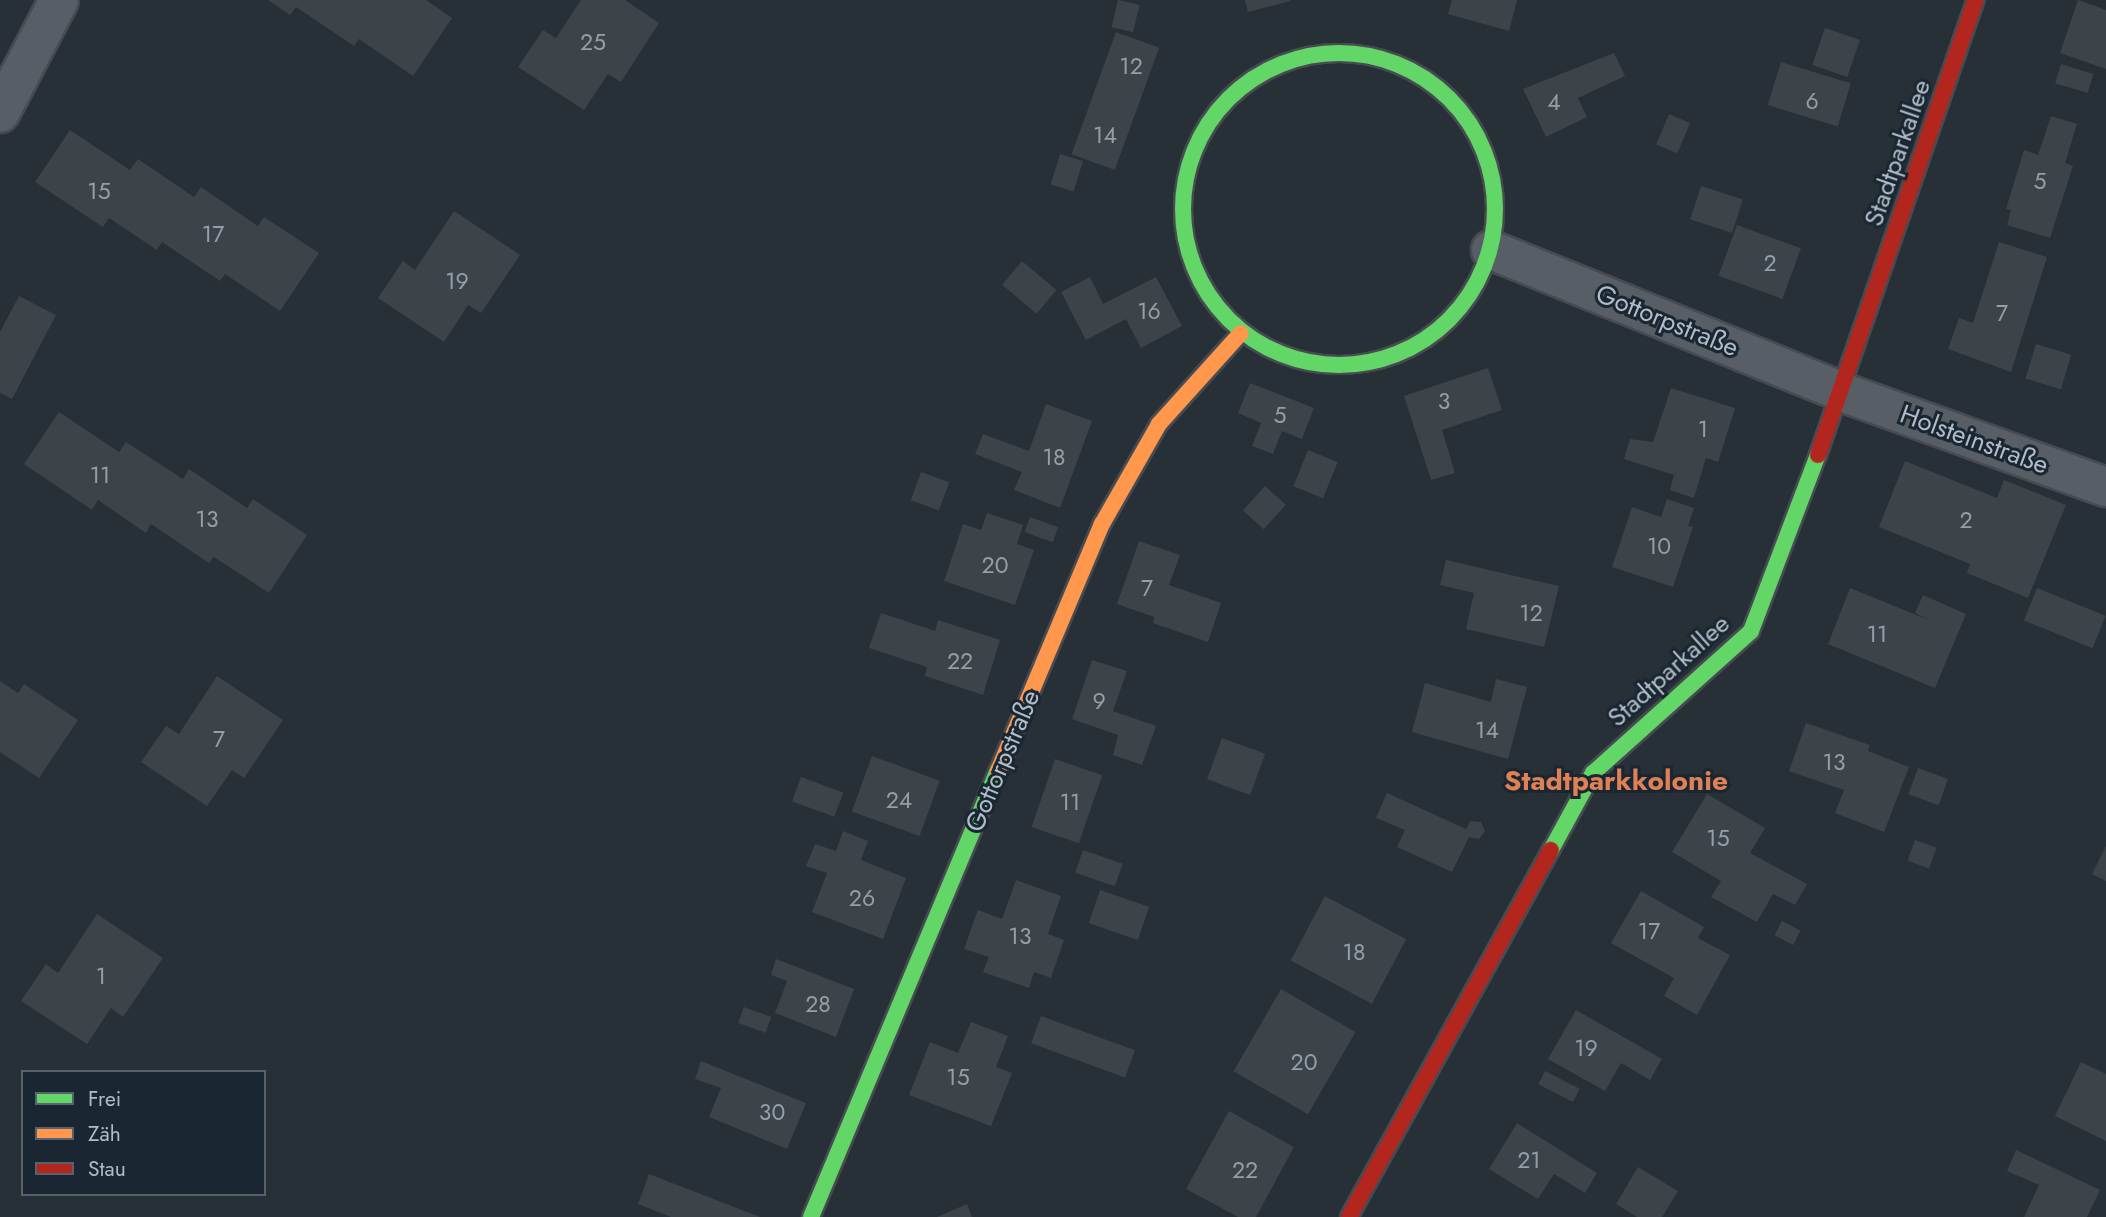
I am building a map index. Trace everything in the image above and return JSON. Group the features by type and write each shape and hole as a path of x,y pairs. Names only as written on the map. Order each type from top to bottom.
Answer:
{"street":[{"path":"0,114 59,0"},
{"name":"Stadtparkallee","path":"1349,1217 1593,774 1751,631 1842,393 1976,0"},
{"path":"1315,54 1367,54 1416,72 1457,104 1484,148 1496,198 1491,250 1470,297 1434,335 1388,359 1337,368 1286,358 1241,333 1206,295 1186,247 1182,195 1195,145 1225,102 1266,70 1315,54"},
{"name":"Gottorpstraße","path":"1491,250 1842,393"},
{"name":"Gottorpstraße","path":"811,1217 1102,524 1160,424 1241,333"},
{"name":"Holsteinstraße","path":"1842,393 2106,487"}],"building":[{"path":"268,0 426,0 452,18 413,76 359,39 354,46 296,7 290,15"},
{"path":"581,0 625,0 659,23 621,82 608,74 584,110 518,67 543,30 556,38"},
{"path":"1118,0 1139,5 1133,32 1112,27"},
{"path":"1245,0 1290,0 1290,1 1248,12"},
{"path":"1452,0 1517,0 1509,31 1448,14"},
{"path":"2078,0 2106,10 2106,69 2060,53"},
{"path":"1825,28 1860,40 1847,77 1812,65"},
{"path":"1116,32 1159,48 1115,170 1072,154"},
{"path":"1614,53 1625,76 1578,98 1587,117 1546,137 1523,89"},
{"path":"1781,62 1851,83 1838,126 1768,105"},
{"path":"2061,64 2094,74 2088,93 2055,83"},
{"path":"1669,114 1690,123 1677,153 1656,144"},
{"path":"2051,116 2077,124 2065,163 2073,166 2050,238 2007,225 2011,210 2006,209 2024,150 2038,155"},
{"path":"70,130 130,170 138,159 194,197 201,187 258,226 264,217 319,253 280,311 225,274 220,281 162,242 157,250 109,218 103,227 35,182"},
{"path":"1060,154 1083,161 1074,192 1051,185"},
{"path":"1701,186 1743,200 1732,233 1690,219"},
{"path":"454,211 520,255 481,313 468,305 444,342 378,298 403,261 415,270"},
{"path":"1737,225 1801,248 1782,299 1719,276"},
{"path":"1999,242 2047,257 2011,372 1948,349 1959,318 1973,323"},
{"path":"1022,261 1056,290 1037,314 1002,285"},
{"path":"1090,277 1103,304 1156,277 1182,326 1141,348 1126,319 1086,340 1061,292"},
{"path":"19,296 56,315 12,399 0,393 0,332"},
{"path":"2036,344 2071,355 2061,389 2025,378"},
{"path":"1488,368 1502,410 1442,430 1455,473 1431,480 1404,396"},
{"path":"1250,383 1314,408 1302,439 1282,431 1273,454 1252,446 1261,423 1238,413"},
{"path":"1671,388 1735,408 1718,462 1706,458 1694,498 1670,490 1674,475 1624,459 1630,439 1653,442"},
{"path":"1046,404 1092,421 1060,508 1014,490 1022,472 975,454 983,434 1029,451"},
{"path":"59,412 119,452 126,442 183,479 189,469 247,508 253,499 307,535 269,593 214,557 209,563 151,524 146,533 98,500 92,510 24,464"},
{"path":"1308,450 1338,462 1323,498 1293,486"},
{"path":"1905,461 1997,498 2004,480 2066,505 2028,598 1967,573 1970,564 1879,527"},
{"path":"921,472 949,482 939,510 911,500"},
{"path":"1265,486 1286,505 1264,529 1243,511"},
{"path":"1667,499 1694,508 1688,526 1693,527 1673,587 1612,567 1632,507 1661,517"},
{"path":"987,513 1023,525 1017,544 1034,550 1015,605 944,581 963,524 981,530"},
{"path":"1030,517 1058,527 1053,542 1025,532"},
{"path":"1139,541 1180,555 1169,585 1221,603 1208,642 1153,623 1154,617 1117,604"},
{"path":"1446,560 1559,586 1544,647 1466,629 1474,593 1440,585"},
{"path":"1850,588 1931,621 1915,613 1923,595 1966,614 1935,688 1828,644"},
{"path":"2037,588 2106,616 2093,648 2024,620"},
{"path":"881,613 935,631 938,620 1000,640 983,695 925,676 927,667 869,648"},
{"path":"1092,660 1127,671 1113,711 1156,726 1142,765 1113,755 1118,735 1072,719"},
{"path":"217,676 283,720 244,778 232,770 207,806 141,762 166,726 179,734"},
{"path":"1496,679 1527,687 1508,759 1412,732 1425,683 1491,702"},
{"path":"0,681 18,693 24,684 78,720 39,778 0,752"},
{"path":"1806,723 1870,745 1868,751 1909,767 1884,832 1835,813 1844,790 1789,771"},
{"path":"1222,738 1265,754 1250,795 1207,779"},
{"path":"872,756 940,781 919,836 852,811"},
{"path":"1055,759 1102,775 1079,843 1032,827"},
{"path":"1918,768 1948,779 1938,805 1908,794"},
{"path":"801,777 843,792 834,817 792,801"},
{"path":"1387,793 1466,829 1470,821 1481,822 1485,831 1479,839 1469,837 1452,872 1397,847 1405,830 1376,818"},
{"path":"1707,794 1765,828 1750,853 1807,884 1795,905 1773,894 1757,922 1711,897 1721,881 1672,852"},
{"path":"843,831 868,841 861,860 906,878 883,939 812,912 827,873 806,866 815,844 836,851"},
{"path":"1915,840 1937,848 1929,869 1907,861"},
{"path":"2106,846 2106,881 2092,874"},
{"path":"1083,850 1123,864 1115,886 1075,873"},
{"path":"1016,880 1061,896 1048,934 1064,940 1051,978 1034,972 1029,988 983,972 989,957 964,949 978,910 1002,919"},
{"path":"1100,890 1149,907 1138,940 1089,923"},
{"path":"1641,891 1704,927 1698,938 1730,955 1697,1015 1664,996 1674,978 1611,943"},
{"path":"1325,896 1406,939 1372,1004 1291,960"},
{"path":"97,914 163,958 123,1017 111,1008 87,1044 21,1001 46,964 58,973"},
{"path":"1782,921 1801,931 1793,945 1774,935"},
{"path":"776,959 854,989 836,1037 775,1013 787,981 771,975"},
{"path":"1281,989 1355,1032 1308,1114 1234,1071"},
{"path":"744,1007 771,1017 765,1033 738,1023"},
{"path":"1576,1010 1662,1059 1650,1080 1621,1063 1605,1091 1548,1059"},
{"path":"1041,1016 1135,1050 1125,1077 1031,1043"},
{"path":"971,1022 1008,1036 996,1067 1012,1073 991,1126 909,1095 930,1042 958,1053"},
{"path":"701,1061 806,1103 787,1149 709,1117 721,1088 695,1079"},
{"path":"2081,1062 2106,1074 2106,1141 2055,1116"},
{"path":"1545,1071 1580,1089 1573,1102 1538,1084"},
{"path":"1229,1111 1294,1147 1256,1217 1238,1217 1186,1189"},
{"path":"1517,1123 1597,1173 1585,1193 1554,1174 1538,1199 1489,1169"},
{"path":"2016,1150 2100,1190 2087,1217 2024,1217 2039,1185 2007,1171"},
{"path":"1638,1167 1678,1191 1662,1217 1637,1217 1616,1204"},
{"path":"649,1174 760,1217 671,1217 638,1204"},
{"path":"967,1204 972,1217 937,1217"}],"traffic: fast":[{"path":"1339,53 1369,56 1413,71 1438,88 1460,110 1483,149 1492,179 1495,209 1492,239 1477,283 1460,308 1438,330 1399,353 1369,362 1339,365 1309,362 1265,347 1240,330 1218,308 1195,269 1186,239 1183,209 1186,179 1201,135 1218,110 1240,88 1279,65 1309,56 1339,53"},
{"path":"1551,850 1593,773 1751,631 1818,455"},
{"path":"811,1217 998,771"}],"traffic: slow":[{"path":"998,771 1102,524 1159,424 1241,333"}],"traffic: jam":[{"path":"1818,455 1976,0"},
{"path":"1349,1217 1551,850"}],"district":[{"name":"Stadtparkkolonie","path":"1616,781"}]}
